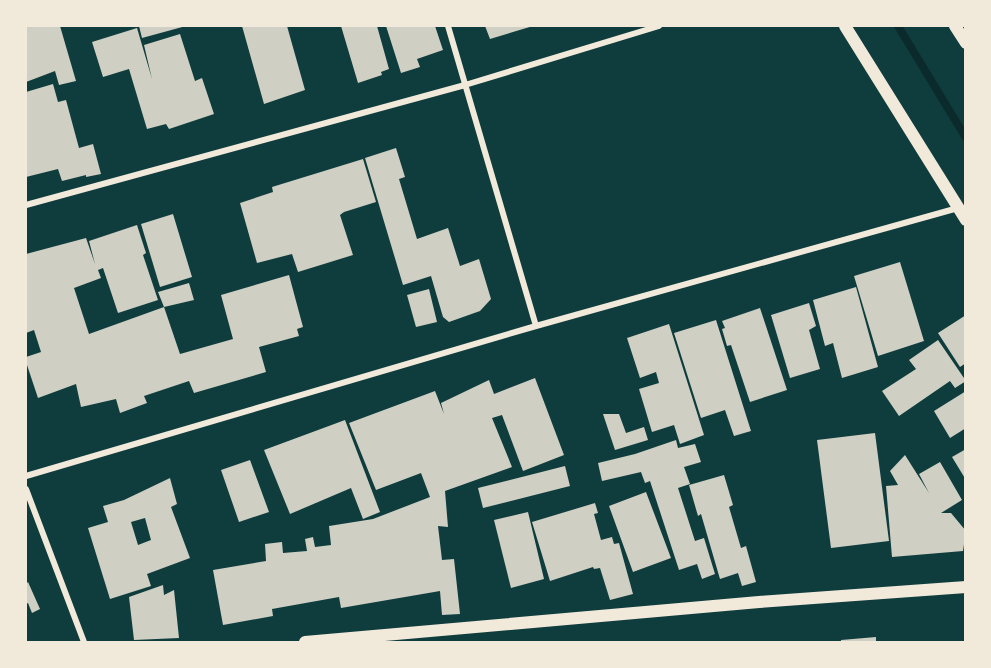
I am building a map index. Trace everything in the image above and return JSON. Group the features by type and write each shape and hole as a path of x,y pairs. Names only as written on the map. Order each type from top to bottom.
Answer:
{"main road":[{"path":"845,26 966,220"},
{"path":"955,26 966,43"},
{"path":"305,642 759,602 966,587"}],"street":[{"path":"448,26 536,326"},
{"path":"26,205 465,85 658,26"},
{"path":"26,476 536,326 958,208"},
{"path":"26,489 84,642"}],"building":[{"path":"26,26 60,26 76,81 59,85 55,71 26,82"},
{"path":"139,26 186,26 142,38"},
{"path":"242,26 287,26 305,90 264,104"},
{"path":"341,26 377,26 389,69 381,72 382,75 358,83"},
{"path":"386,26 435,26 443,50 417,59 420,67 401,73"},
{"path":"485,26 533,26 490,39"},
{"path":"137,28 152,79 144,45 180,34 195,81 202,78 214,114 169,129 166,124 147,129 129,69 103,77 92,42"},
{"path":"53,84 58,102 66,100 79,148 93,144 101,174 62,181 58,169 26,177 26,92"},
{"path":"396,148 405,177 399,179 417,239 448,228 460,266 479,259 491,299 480,311 449,322 443,317 431,276 403,285 365,158"},
{"path":"363,159 376,202 340,215 353,255 298,272 292,254 257,263 240,203 273,192 272,187"},
{"path":"173,214 192,277 160,287 141,224"},
{"path":"137,225 146,253 143,255 158,300 118,313 103,268 98,270 101,278 74,288 89,334 164,307 180,354 233,339 221,295 289,275 303,327 297,329 299,336 259,347 266,372 194,393 189,381 144,396 147,403 120,413 116,399 81,407 76,384 38,398 26,362 26,357 41,352 34,330 26,333 26,254 86,238 95,264 89,241"},
{"path":"900,262 924,341 878,356 854,276"},
{"path":"189,283 194,300 164,307 158,292"},
{"path":"856,287 878,367 842,378 833,343 825,346 813,300"},
{"path":"429,289 437,322 416,327 407,295"},
{"path":"809,303 816,326 809,330 820,369 790,378 771,315"},
{"path":"760,308 787,390 750,402 731,345 727,346 722,321"},
{"path":"966,315 966,363 960,367 938,333"},
{"path":"716,320 751,431 734,436 725,410 701,418 674,333"},
{"path":"669,324 704,435 680,444 674,425 652,432 639,389 659,383 656,372 640,378 627,338"},
{"path":"938,340 966,381 955,388 950,381 899,416 882,391 916,369 909,360"},
{"path":"535,378 564,455 523,471 502,415 492,418 512,467 445,491 448,527 438,526 442,560 454,559 460,614 442,615 440,591 341,608 339,597 272,609 273,616 223,625 213,570 266,561 265,544 282,542 283,553 307,551 305,539 313,537 315,547 331,545 329,526 373,519 430,497 421,473 376,490 349,423 435,391 444,414 441,403 489,380 494,394"},
{"path":"966,391 966,428 950,438 934,411"},
{"path":"603,414 619,414 626,433 644,427 648,440 615,450"},
{"path":"345,420 380,512 363,519 351,488 290,514 264,450"},
{"path":"875,433 889,541 831,548 817,440"},
{"path":"676,440 678,448 695,444 701,462 684,467 690,484 678,488 695,541 704,538 715,574 702,579 697,564 679,570 650,481 645,483 641,472 602,481 598,463 635,454"},
{"path":"966,449 966,480 952,457"},
{"path":"905,455 929,493 919,474 940,462 962,500 941,513 951,513 966,531 963,551 892,557 886,486 898,485 890,471"},
{"path":"250,460 269,512 239,522 221,470"},
{"path":"565,466 570,486 483,508 478,488"},
{"path":"724,475 733,505 729,507 741,548 746,546 756,582 742,586 738,573 720,579 701,514 698,516 689,485"},
{"path":"170,478 177,504 171,507 190,558 147,574 151,586 110,599 88,528 108,522 103,506 124,500","holes":["145,518 151,540 138,545 131,522"]},
{"path":"646,492 671,558 633,572 609,506"},
{"path":"595,503 598,513 594,514 601,540 612,537 614,544 619,543 633,594 610,600 600,568 594,569 593,567 550,581 532,522"},
{"path":"528,512 544,579 511,588 494,520"},
{"path":"28,582 40,609 32,613 28,603 26,604 26,584"},
{"path":"163,585 164,595 174,590 179,638 134,640 129,597"},
{"path":"876,637 876,642 841,642 841,640"}],"waterway":[{"path":"898,26 966,138"}]}
